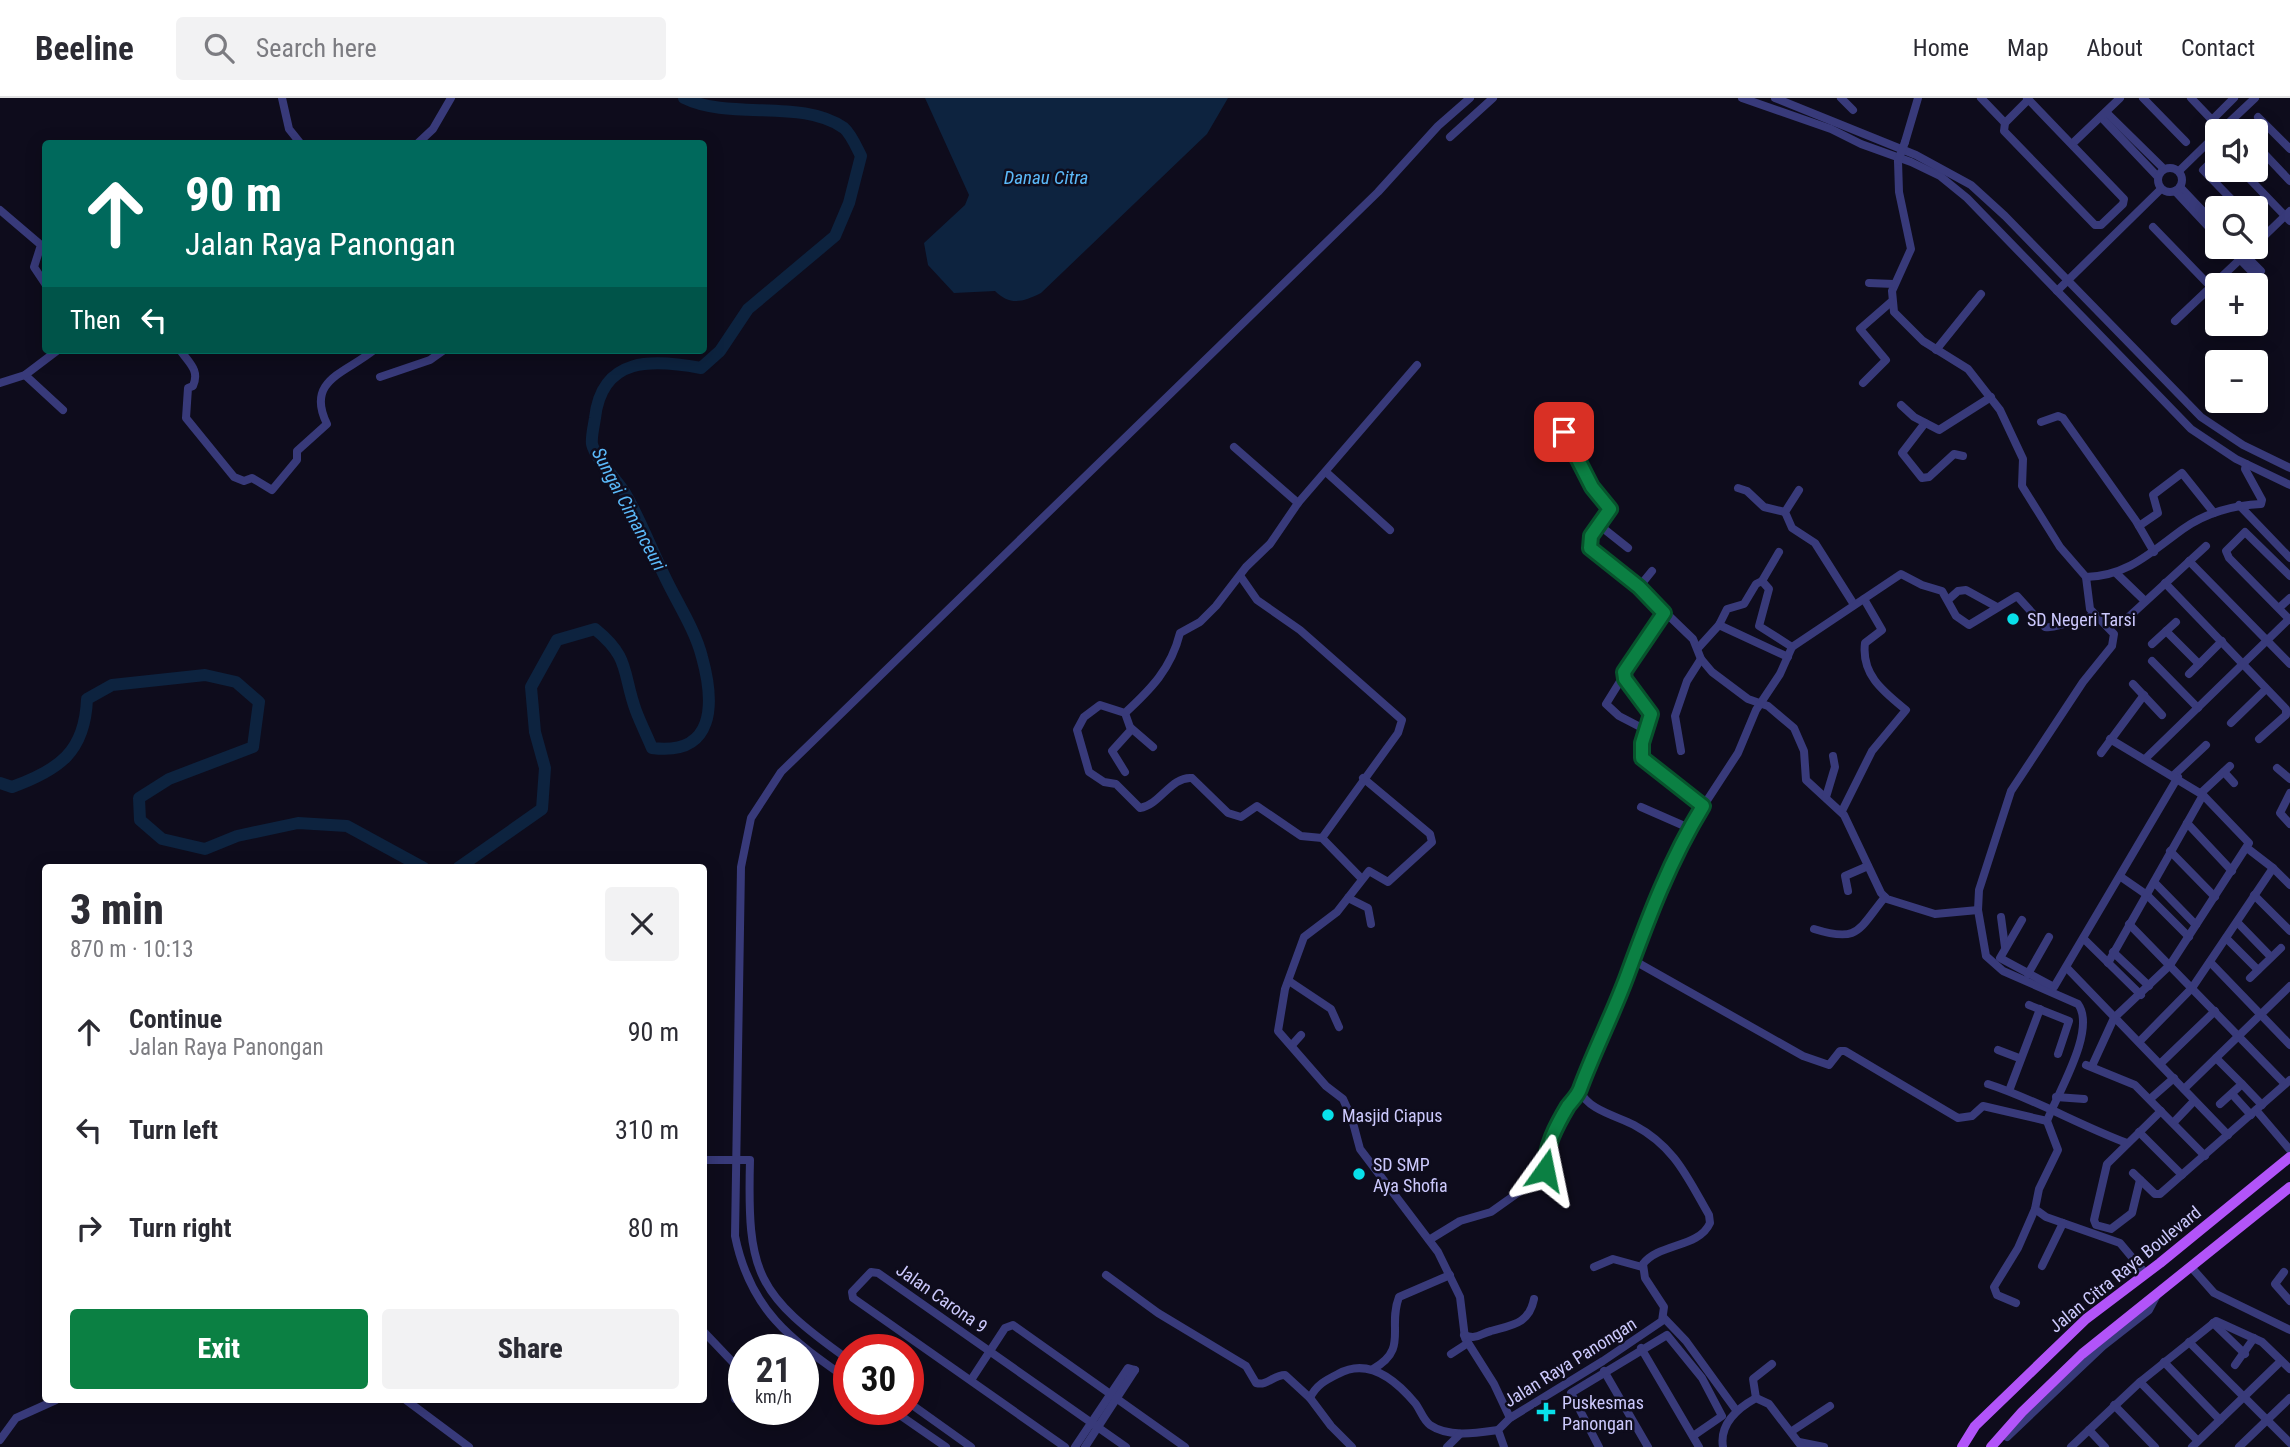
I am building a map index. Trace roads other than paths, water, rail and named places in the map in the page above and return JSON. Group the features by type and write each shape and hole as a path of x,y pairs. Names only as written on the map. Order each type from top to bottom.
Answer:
{"main road":[{"name":"Jalan Citra Raya Boulevard","path":"1962,1447 1975,1426 2105,1303 2160,1263 2226,1204 2290,1157"},
{"path":"1991,1447 2078,1363 2158,1293 2290,1187"},
{"path":"2160,1263 2173,1281"}],"street":[{"path":"282,98 289,129 298,140"},
{"path":"421,140 433,129 451,98"},
{"path":"833,1369 790,1339 773,1321 748,1281 735,1236 741,867 751,818 772,782 1378,192 1438,127 1470,98"},
{"path":"1450,137 1493,98"},
{"path":"1742,98 1831,129 1940,176 1967,198 2191,429 2246,464 2290,485"},
{"path":"1775,98 1916,155 1971,186 1990,200 2201,417 2243,445 2290,468"},
{"path":"1841,98 1853,110"},
{"path":"1919,98 1898,161 1899,192 1911,249 1894,284 1891,302 1899,318 1936,350 1968,369 1991,397 2023,459 2024,491 2060,547 2086,577 2088,604 2114,634 2114,643 2083,682 2011,791 1981,884 1978,910 1984,950 1989,960 2003,971 2078,1004 2082,1010 2084,1024 2080,1045 2047,1121 2058,1150 2039,1189 2035,1209 2018,1248 1994,1287 1997,1294 2016,1303"},
{"path":"1981,98 2005,122"},
{"path":"2072,144 2120,98"},
{"path":"2143,98 2186,142"},
{"path":"2191,98 2212,120 2234,98"},
{"path":"2233,119 2255,98"},
{"path":"2028,99 2124,201 2101,225 2095,225 2004,131 2005,122 2028,99"},
{"path":"2103,114 2158,177 2161,189"},
{"path":"2103,114 2164,169"},
{"path":"2258,117 2290,149"},
{"path":"2179,171 2205,146"},
{"path":"2268,158 2290,181"},
{"path":"2158,177 2164,169 2170,167 2179,171 2182,180 2177,189"},
{"path":"2215,182 2228,196"},
{"path":"2253,182 2288,216 2268,233"},
{"path":"2057,291 2161,189 2177,189 2205,215"},
{"path":"2177,189 2205,222"},
{"path":"0,210 41,245 34,267 42,279"},
{"path":"2154,227 2205,280"},
{"path":"2225,273 2240,259"},
{"path":"1869,283 1894,284"},
{"path":"2175,321 2205,292"},
{"path":"1936,350 1981,294"},
{"path":"1863,383 1886,360 1860,329 1891,302"},
{"path":"0,383 25,375 53,354"},
{"path":"183,354 194,367 196,376 193,386 188,388 186,418 234,477 244,481 252,478 272,490 297,460 297,451 327,424 318,407 319,396 335,375 368,354"},
{"path":"380,377 430,360 438,354"},
{"path":"1125,713 1159,681 1182,631 1205,617 1241,577 1270,544 1298,503 1417,365"},
{"path":"25,375 63,410"},
{"path":"1901,405 1939,430 1991,397"},
{"path":"2041,422 2058,416 2063,418 2139,526 2154,552"},
{"path":"1558,417 1592,487 1610,509 1591,536 1590,548 1639,587 1699,647 1701,659 1742,696 1762,703 1796,731 1804,751 1806,780 1842,811 1885,897 1936,914 1978,910"},
{"path":"1925,423 1902,453 1922,478 1929,477 1954,454 1963,456"},
{"path":"1234,447 1298,503"},
{"path":"2086,577 2116,573 2154,552 2182,529 2214,513 2239,505 2260,504 2262,499 2245,469 2246,464"},
{"path":"1326,472 1390,530"},
{"path":"2139,526 2158,513 2153,498 2155,492 2182,473 2214,513"},
{"path":"1738,488 1747,491 1765,507 1785,512 1793,528 1815,544 1853,603"},
{"path":"1785,512 1799,491"},
{"path":"2239,505 2290,558"},
{"path":"1599,525 1628,548"},
{"path":"2145,759 2290,619 2229,558 2226,551 2245,532 2290,576"},
{"path":"2121,624 2206,546"},
{"path":"1699,647 1719,625 1727,609 1741,607 1756,584 1762,582 1779,552"},
{"path":"2189,561 2290,664"},
{"path":"1639,587 1652,571"},
{"path":"2116,573 2145,601"},
{"path":"1429,1240 1460,1221 1491,1212 1543,1175 1551,1138 1580,1091 1588,1064 1633,960 1651,905 1689,828 1738,752 1756,710 1792,647 1813,636 1853,603 1904,574 1922,585 1942,591 1956,616 1969,625 2017,596 2028,604 2040,623 2052,628 2065,621 2080,623 2094,614"},
{"path":"1241,577 1257,600 1300,630 1400,718 1402,723 1398,733 1322,838"},
{"path":"1762,582 1769,589 1759,626 1792,647"},
{"path":"2165,583 2287,711 2259,739"},
{"path":"1948,600 1958,591 1966,590 1997,607"},
{"path":"2279,608 2290,598"},
{"path":"1842,811 1872,751 1906,710 1871,679 1864,652 1865,643 1882,630 1864,599"},
{"path":"1648,731 1619,716 1606,704 1664,613"},
{"path":"2152,644 2176,622"},
{"path":"1719,625 1788,657"},
{"path":"2166,631 2199,664"},
{"path":"2189,674 2222,641"},
{"path":"1681,751 1675,716 1687,681 1701,659"},
{"path":"2152,661 2198,708"},
{"path":"1624,675 1650,711 1648,731 1642,743 1642,758 1703,806"},
{"path":"2133,684 2162,715"},
{"path":"2231,723 2266,689"},
{"path":"2101,753 2144,695"},
{"path":"1153,747 1131,728 1125,713 1101,705 1079,724 1077,737 1089,772 1104,782 1116,784 1137,806 1146,807 1179,780 1188,777 1228,813 1241,817 1257,806 1301,836 1322,838 1361,878"},
{"path":"1125,772 1112,751 1129,735 1131,728"},
{"path":"2110,739 2176,776 2202,794 2248,838 2247,848 2170,965 2114,1018 2089,1066 2124,1080 2150,1099 2205,1156"},
{"path":"2022,920 2005,947 2001,960 2054,987 2121,877 2176,776 2206,745"},
{"path":"1826,797 1835,767 1833,756"},
{"path":"2277,768 2290,779"},
{"path":"2108,963 2202,794 2227,769 2234,783"},
{"path":"1363,778 1433,839 1388,882 1371,870 1361,878 1329,919 1304,937 1289,981 1278,1031 1326,1086 1343,1099 1352,1118 1360,1149 1399,1205 1429,1240 1450,1275 1462,1306 1466,1339 1494,1384 1510,1418"},
{"path":"2290,793 2280,813 2290,824"},
{"path":"1641,807 1689,828"},
{"path":"2186,823 2232,871"},
{"path":"2247,848 2290,885"},
{"path":"2170,851 2215,897"},
{"path":"1848,891 1845,876 1868,866"},
{"path":"2139,1042 2192,988 2273,868"},
{"path":"2121,877 2147,895 2189,937"},
{"path":"2154,882 2196,925"},
{"path":"2255,895 2290,931"},
{"path":"1814,929 1839,936 1851,934 1867,921 1885,897"},
{"path":"1348,898 1368,908 1371,924"},
{"path":"2001,917 2005,947"},
{"path":"2236,922 2271,957"},
{"path":"2129,925 2288,1082 2158,1195 2133,1173"},
{"path":"2028,974 2049,937"},
{"path":"2226,938 2258,970"},
{"path":"2084,939 2141,995"},
{"path":"2250,978 2281,948"},
{"path":"2113,952 2149,986"},
{"path":"1633,960 1803,1056 1829,1065 1840,1051 1845,1051 1958,1118 1972,1116 1983,1106 2047,1121"},
{"path":"2210,962 2290,1045"},
{"path":"2067,968 2228,1135"},
{"path":"1289,981 1331,1009 1339,1027"},
{"path":"2184,1089 2290,986"},
{"path":"2029,1005 2069,1021 2058,1054"},
{"path":"2009,1091 2040,1009"},
{"path":"2161,1064 2215,1011"},
{"path":"1292,1045 1301,1035"},
{"path":"1998,1050 2020,1058"},
{"path":"2216,1058 2242,1084 2257,1110 2290,1150"},
{"path":"2124,1080 2126,1068"},
{"path":"2150,1099 2174,1078"},
{"path":"1988,1084 2052,1108 2073,1122 2127,1143"},
{"path":"2220,1104 2242,1084"},
{"path":"1580,1091 1589,1103 1662,1142 1673,1154 1709,1215 1710,1223 1703,1234 1651,1256 1642,1267"},
{"path":"2232,1094 2257,1110"},
{"path":"2056,1097 2084,1099"},
{"path":"2174,1122 2194,1101"},
{"path":"2140,1180 2130,1215 2111,1229 2096,1225 2094,1220 2106,1167 2161,1111"},
{"path":"2139,1132 2182,1175"},
{"path":"707,1160 750,1160 749,1217 753,1254 771,1293 800,1325 833,1349"},
{"path":"2035,1209 2041,1215 2120,1243 2146,1273"},
{"path":"2042,1266 2063,1223"},
{"path":"1594,1267 1613,1259 1642,1267"},
{"path":"1642,1267 1645,1278 1664,1307 1664,1318 1686,1341 1736,1410"},
{"path":"2191,1267 2214,1293 2290,1330"},
{"name":"Jalan Carona 9","path":"971,1380 852,1295 871,1272 875,1272 1126,1447"},
{"path":"2284,1272 2275,1284 2290,1301"},
{"path":"1106,1275 1158,1313 1249,1368 1254,1382 1263,1384 1278,1376 1285,1376 1310,1398 1331,1426 1352,1447"},
{"path":"1373,1369 1389,1359 1394,1351 1399,1297 1450,1275"},
{"path":"1451,1354 1466,1339 1516,1325 1529,1314 1534,1299"},
{"name":"Jalan Raya Panongan","path":"1504,1447 1498,1430 1510,1418 1604,1362 1664,1318"},
{"path":"2071,1447 2140,1382 2213,1323 2222,1322 2254,1338 2290,1369"},
{"path":"2213,1323 2245,1354"},
{"path":"1065,1447 971,1380 1005,1328 1013,1325 1185,1447"},
{"path":"707,1335 728,1357"},
{"path":"1599,1447 1571,1393 1641,1348 1667,1335 1702,1378 1722,1416 1693,1436"},
{"path":"2235,1365 2254,1338"},
{"path":"2189,1342 2290,1443 2285,1447"},
{"path":"1641,1348 1699,1447"},
{"path":"2140,1382 2195,1444 2281,1361"},
{"path":"2164,1362 2220,1420"},
{"path":"1756,1398 1753,1379 1772,1364"},
{"path":"1310,1398 1320,1384 1343,1370 1360,1366 1386,1376 1413,1401 1427,1423 1460,1434 1498,1430"},
{"path":"1085,1447 1128,1368 1139,1373"},
{"path":"1604,1371 1648,1447"},
{"path":"1723,1447 1723,1433 1736,1410 1756,1398"},
{"path":"1756,1398 1769,1404 1800,1445 1824,1447"},
{"path":"2239,1447 2290,1398"},
{"path":"0,1440 10,1423 23,1412 48,1403"},
{"path":"410,1403 469,1447"},
{"path":"1997,1447 2034,1405"},
{"path":"2114,1405 2155,1447"},
{"path":"1792,1431 1830,1406"},
{"path":"924,1413 971,1447"},
{"path":"914,1425 946,1447"},
{"path":"1075,1447 1095,1425"},
{"path":"2089,1430 2105,1447"},
{"path":"1447,1447 1460,1434"}],"water":[{"name":"Danau Citra","path":"925,98 1228,98 1207,134 1041,293 1028,299 1011,301 995,291 954,293 928,265 924,243 965,205 969,195"}],"waterway":[{"name":"Sungai Cimanceuri","path":"464,864 542,809 545,768 535,732 531,687 557,640 595,629 607,639 624,667 636,711 652,748 673,748 688,744 699,735 706,723 709,692 695,636 630,503 597,456 592,444 600,398 608,383 633,366 665,363 701,368 720,351 748,309 835,236 849,203 861,156 847,131 827,119 787,111 722,108 702,105 684,98"},
{"name":"Sungai Cimanceuri","path":"0,783 12,787 56,766 75,746 81,733 87,699 112,685 205,675 236,682 259,702 253,747 169,779 139,798 140,820 162,839 205,849 237,836 298,823 347,826 417,864"}],"place":[{"name":"SD Negeri Tarsi","path":"2013,619"},
{"name":"Masjid Ciapus","path":"1328,1115"},
{"name":"SD SMP Aya Shofia","path":"1359,1174"},
{"name":"Puskesmas Panongan","path":"1546,1412"}]}
